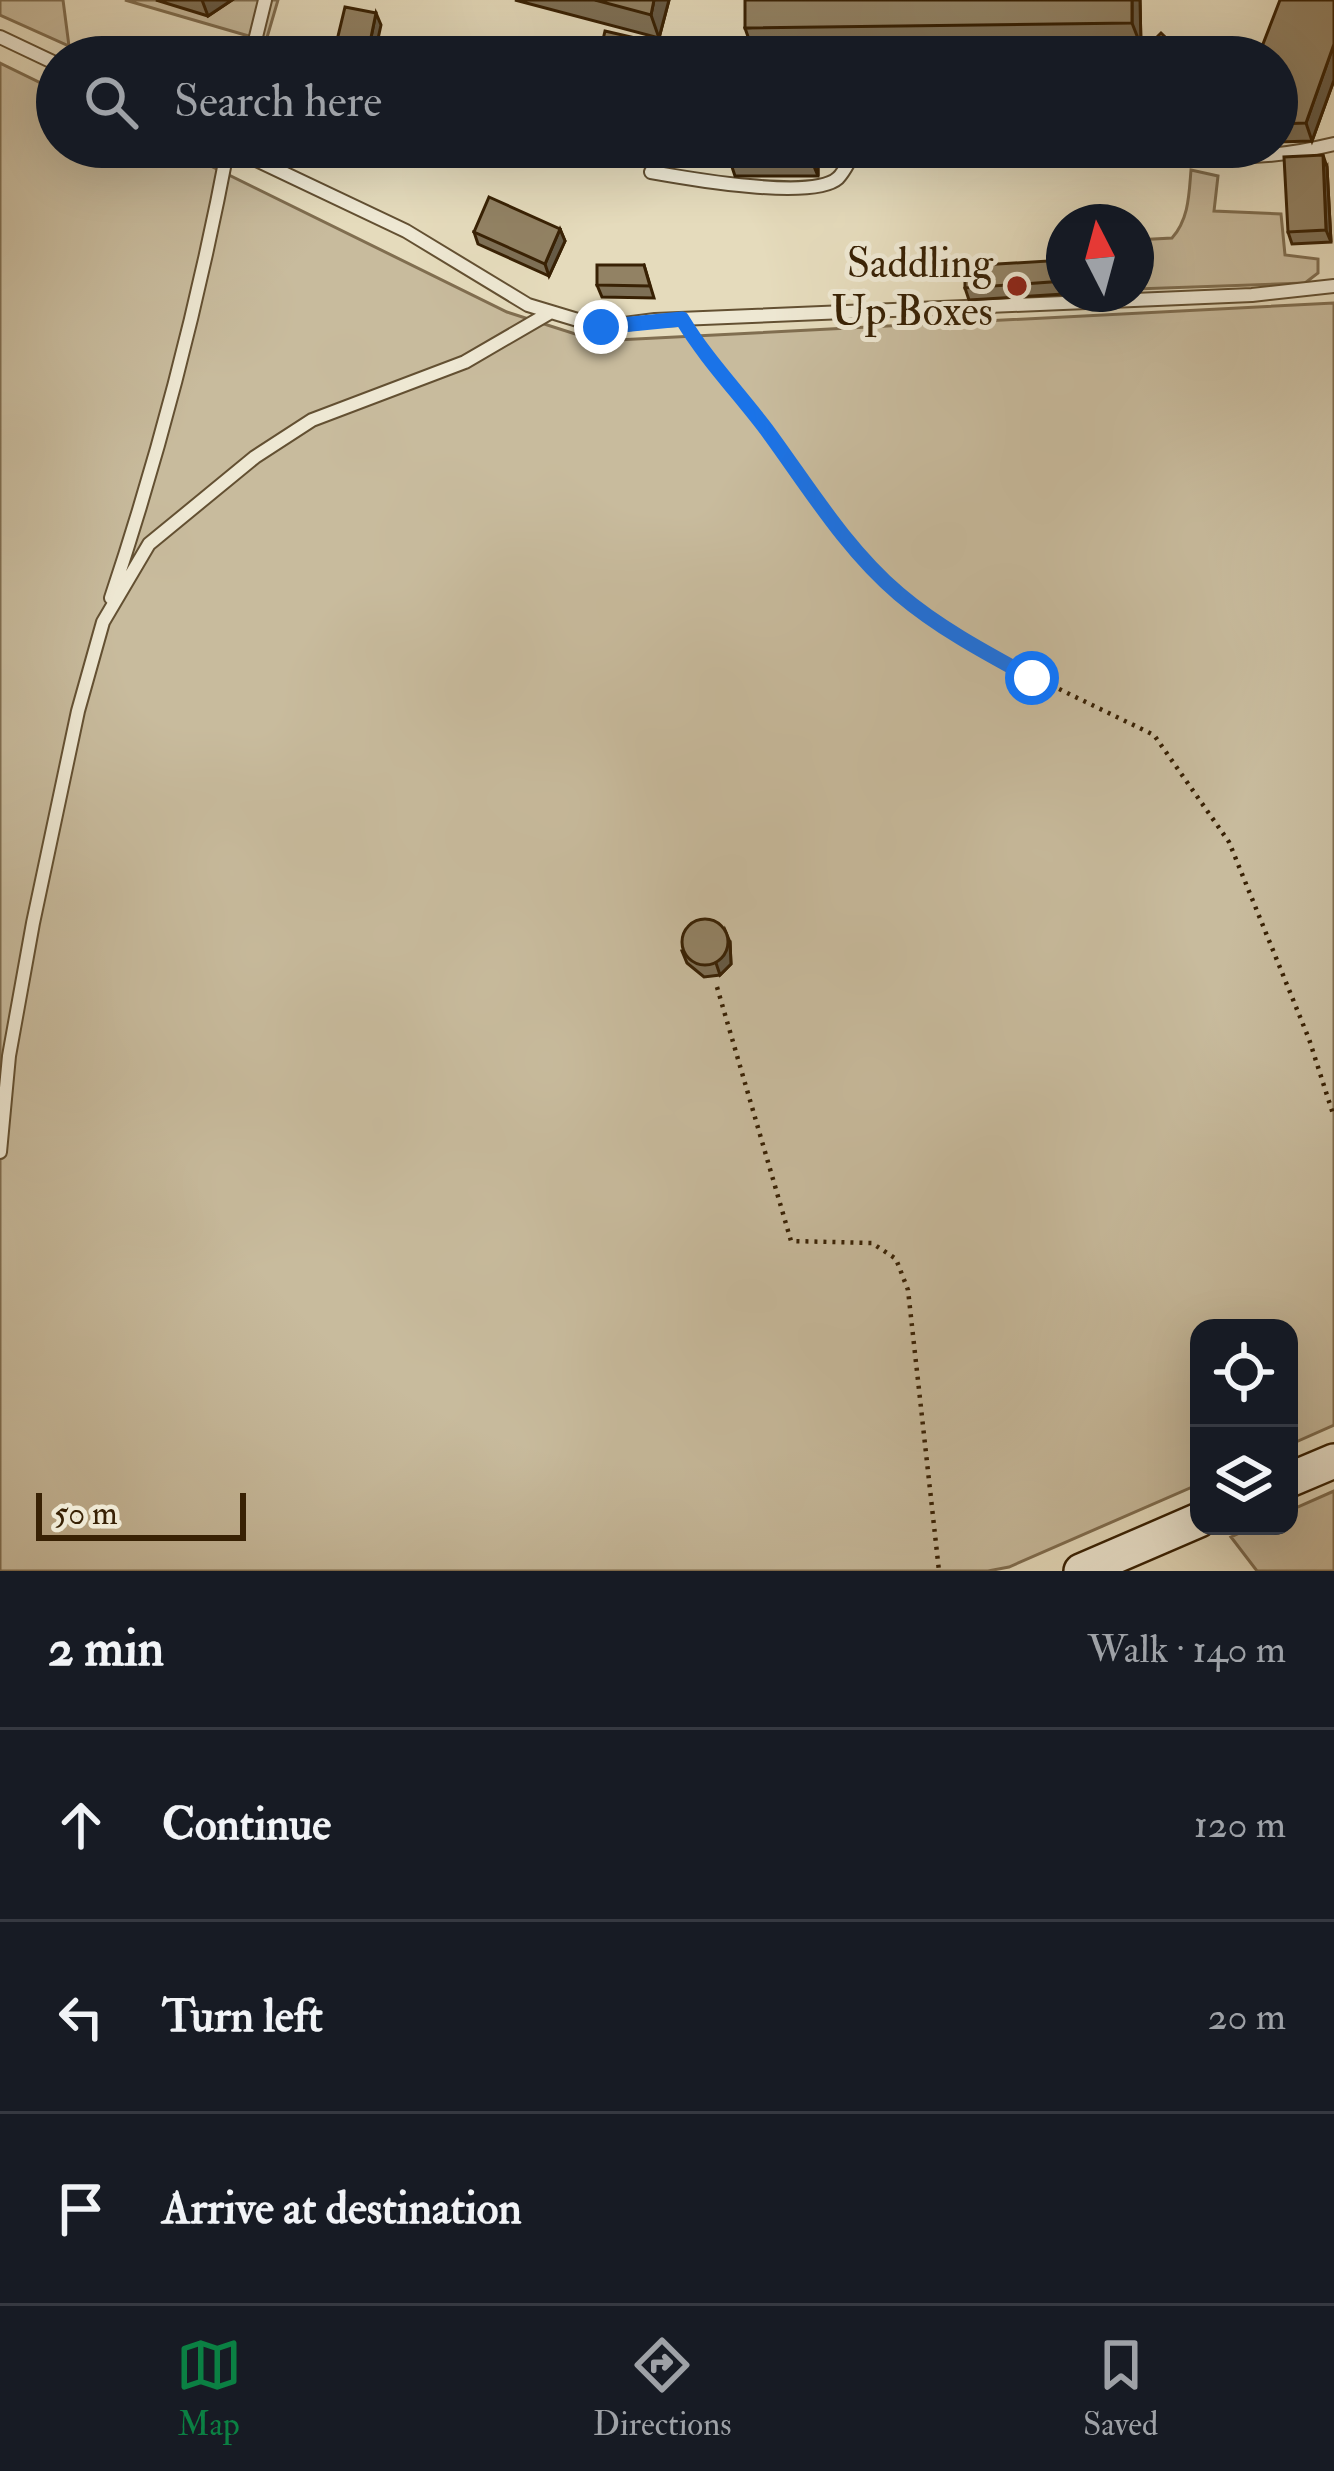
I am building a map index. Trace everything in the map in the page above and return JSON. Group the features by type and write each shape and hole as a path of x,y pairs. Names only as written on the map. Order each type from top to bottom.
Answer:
{"main road":[{"path":"1298,1476 1334,1461"},
{"path":"1081,1571 1190,1524"}],"lane":[{"path":"256,36 265,0"},
{"path":"0,37 36,54"},
{"path":"1298,151 1334,144"},
{"path":"0,1152 9,1056 78,711 155,457 225,168"},
{"path":"273,168 406,231 528,305 601,327 682,319 1252,295 1334,286"},
{"path":"651,172 724,186 821,185 837,178 844,168"},
{"path":"103,622 149,544 255,457 312,420 465,362 551,312"}],"path":[{"path":"682,319 841,534 896,591 944,628 994,657 1154,735 1229,842 1309,1040 1334,1117"},
{"path":"717,987 790,1241 872,1243 896,1259 908,1290 939,1571"}],"shaded area":[{"path":"0,0 63,0 68,36 47,36 0,15"},
{"path":"125,0 278,0 267,36 249,36"},
{"path":"0,63 36,81 36,168 215,168 507,312 597,341 1334,303 1334,1425 1298,1441 1298,1319 1190,1319 1190,1488 1009,1567 988,1571 0,1571"},
{"path":"1191,170 1218,176 1214,211 1281,214 1285,255 1318,259 1318,273 1305,283 1154,288 1154,239 1172,238 1178,231 1189,197"},
{"path":"1334,1491 1334,1571 1257,1571 1231,1537 1298,1535 1298,1507"}],"building":[{"path":"595,0 654,0 651,15"},
{"path":"745,0 1132,0 1132,23 745,28"},
{"path":"1280,0 1334,0 1334,44 1306,123 1298,123 1298,36 1266,36"},
{"path":"345,7 376,13 371,36 338,36"},
{"path":"1323,155 1326,230 1288,232 1285,168 1298,168 1298,156"},
{"path":"489,197 560,229 545,264 474,232"},
{"path":"1046,261 1046,282 965,288 965,266"},
{"path":"597,265 644,265 650,286 597,285"},
{"path":"705,919 721,926 728,942 721,958 705,965 689,958 682,942 689,926"}],"place":[{"name":"Saddling Up Boxes","path":"1017,286"}],"route":[{"path":"601,327 682,319 841,534 896,591 944,628 1032,678"}]}
